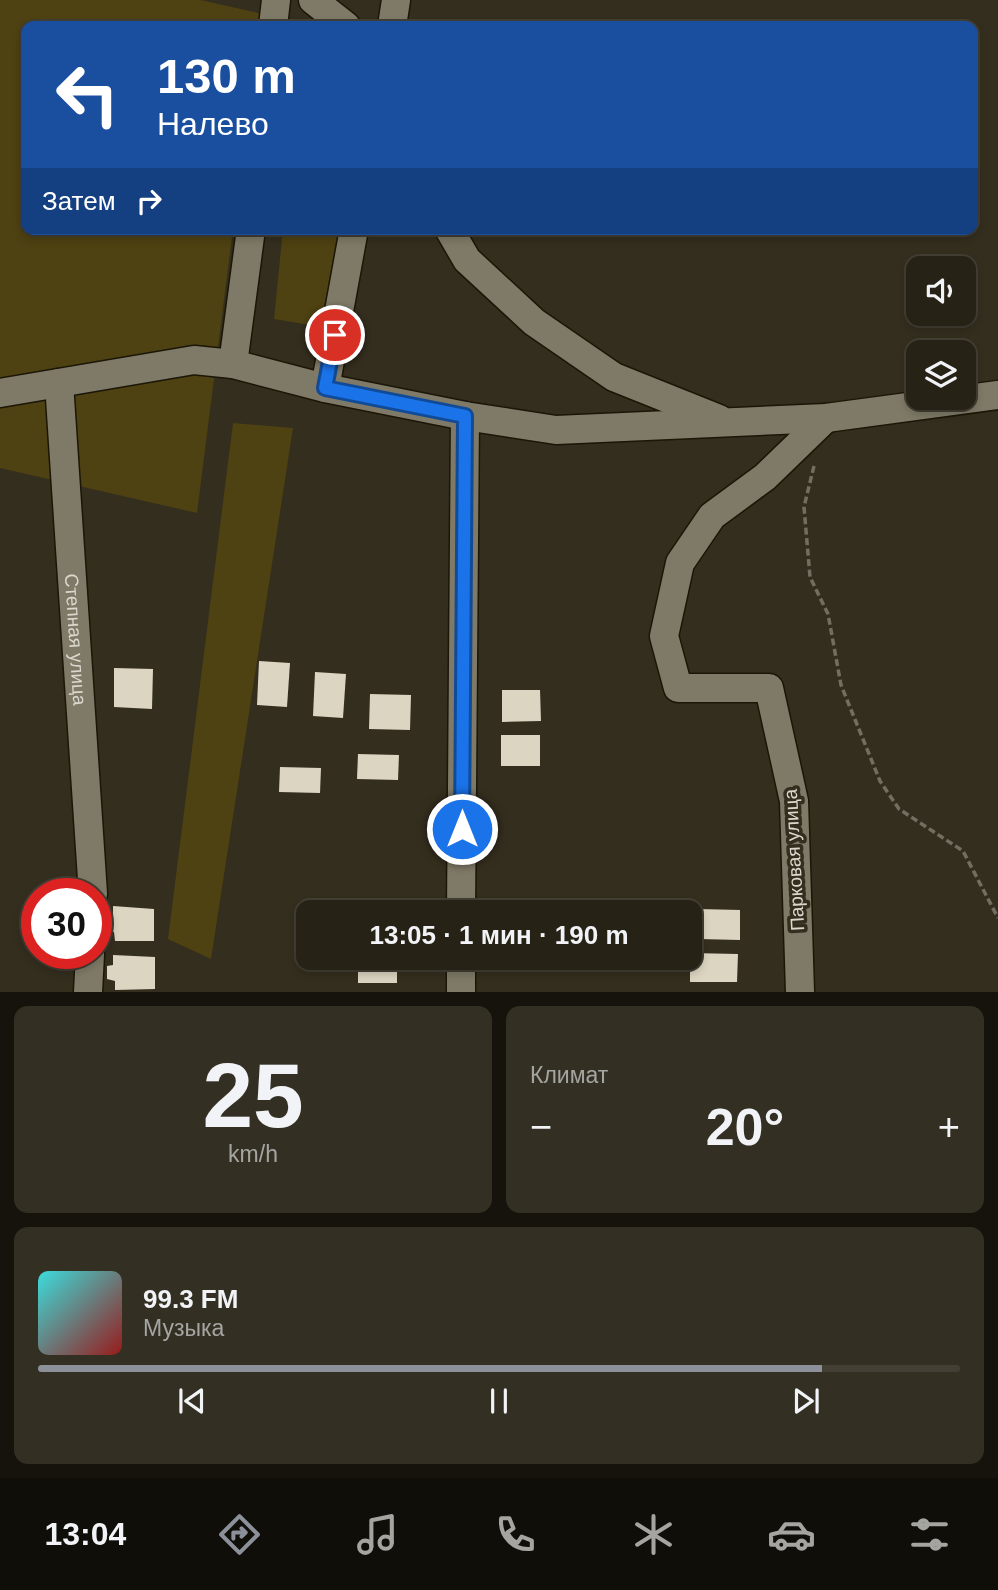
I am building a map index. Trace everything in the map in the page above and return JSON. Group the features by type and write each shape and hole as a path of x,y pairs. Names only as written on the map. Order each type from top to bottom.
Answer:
{"street":[{"path":"274,21 276,0"},
{"path":"313,0 340,21"},
{"path":"392,21 396,0"},
{"path":"233,364 250,235"},
{"path":"325,388 354,235"},
{"path":"452,235 467,260 534,322 614,377 730,424"},
{"path":"0,393 194,360 233,364 325,388 465,416 556,430 826,418 998,395"},
{"name":"Степная улица","path":"60,383 92,878"},
{"path":"461,900 465,416"},
{"name":"Парковая улица","path":"800,992 794,801 769,688 678,688 664,636 680,564 712,516 765,477 826,418"},
{"path":"88,992 89,969"},
{"path":"461,970 461,992"}],"path":[{"path":"817,456 804,507 810,576 828,614 841,685 880,781 899,809 963,851 998,918"}],"shaded area":[{"path":"0,0 201,0 262,14 261,21 21,21 21,235 232,235 197,513 0,468"},
{"path":"282,235 341,235 322,327 274,319"},
{"path":"233,423 293,428 211,959 168,939"}],"building":[{"path":"259,661 290,663 287,707 257,705"},
{"path":"114,668 153,669 152,709 114,707"},
{"path":"315,672 346,674 343,718 313,716"},
{"path":"502,690 540,690 541,721 502,722"},
{"path":"370,694 411,695 410,730 369,729"},
{"path":"501,735 540,735 540,766 501,766"},
{"path":"358,754 399,755 398,780 357,779"},
{"path":"280,767 321,768 320,793 279,792"},
{"path":"113,906 154,909 154,941 115,941 112,932"},
{"path":"702,909 740,910 740,940 702,939"},
{"path":"702,953 738,954 737,982 690,982 690,970 702,970"},
{"path":"113,955 155,957 155,989 115,990 115,981 107,979 107,969 112,969"},
{"path":"358,970 397,970 397,983 358,983"}],"route":[{"path":"335,335 325,388 465,416 462,829"}]}
